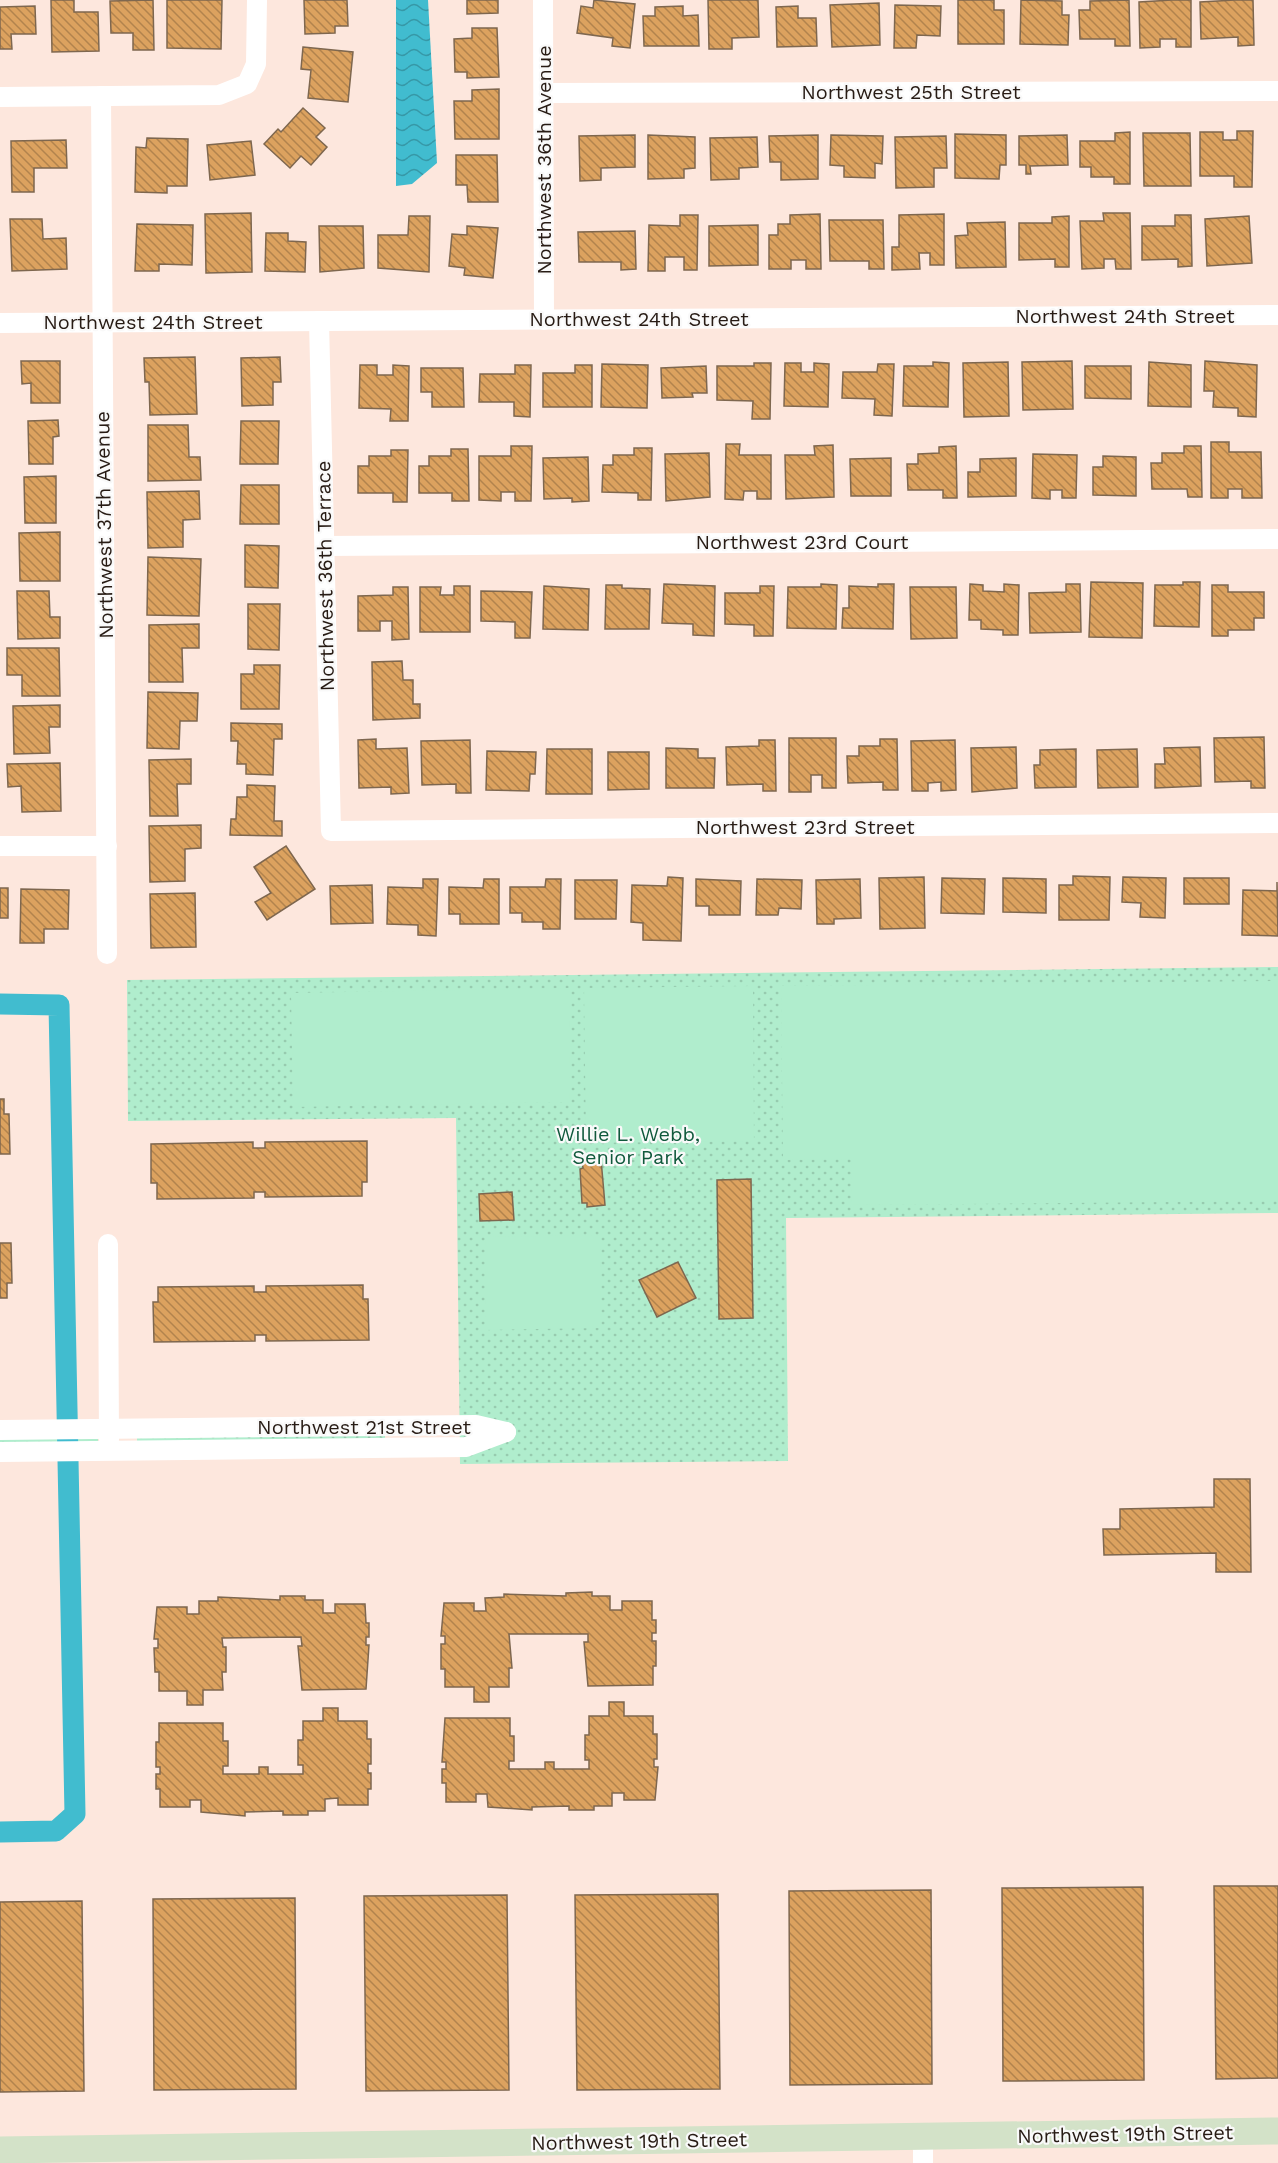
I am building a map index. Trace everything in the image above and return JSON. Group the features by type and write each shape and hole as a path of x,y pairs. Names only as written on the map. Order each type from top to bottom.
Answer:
{"street":[{"path":"0,97 219,95 247,84 256,64 257,0"},
{"name":"Northwest 36th Avenue","path":"543,0 544,320"},
{"name":"Northwest 25th Street","path":"544,93 1278,91"},
{"name":"Northwest 37th Avenue","path":"100,96 108,954"},
{"name":"Northwest 24th Street","path":"0,323 1278,315"},
{"name":"Northwest 36th Terrace","path":"319,321 331,831"},
{"name":"Northwest 23rd Court","path":"325,546 1278,539"},
{"name":"Northwest 23rd Street","path":"331,831 1278,823"},
{"path":"0,846 107,846"},
{"path":"108,1244 109,1451"},
{"name":"Northwest 21st Street","path":"0,1431 476,1425 506,1432 466,1447 0,1452"},
{"name":"Northwest 19th Street","path":"0,2150 37,2156 923,2150 1278,2131"}],"green space":[{"name":"Willie L. Webb, Senior Park","path":"1278,967 1278,1213 786,1218 788,1461 460,1464 456,1118 128,1121 127,980"},
{"path":"1278,981 1278,1201 852,1205 851,1159 783,1160 781,986"},
{"path":"753,986 754,1141 586,1143 584,988"},
{"path":"569,988 570,1102 293,1107 291,993"},
{"path":"600,1235 601,1328 486,1330 485,1237"},
{"path":"385,1435 385,1440 137,1442 137,1438"},
{"path":"0,1437 98,1439 98,1442 0,1446"}],"water":[{"path":"396,0 428,0 437,163 412,184 396,186"}],"building":[{"path":"51,0 74,0 74,12 98,12 99,51 52,52"},
{"path":"153,0 154,50 133,50 133,33 111,33 110,1"},
{"path":"167,0 222,0 221,49 167,48"},
{"path":"304,0 347,0 348,26 335,26 335,33 305,34"},
{"path":"467,0 498,0 498,13 467,14"},
{"path":"594,0 635,4 630,48 612,46 613,38 577,33 581,6 593,8"},
{"path":"708,0 758,0 759,37 732,38 732,49 709,49"},
{"path":"958,0 994,0 994,10 1004,10 1004,44 958,44"},
{"path":"1021,0 1062,1 1062,15 1069,15 1068,45 1020,44"},
{"path":"1129,0 1130,46 1115,46 1115,39 1080,39 1079,10 1090,10 1090,1"},
{"path":"1191,0 1191,47 1176,47 1176,39 1160,39 1160,47 1140,48 1139,2"},
{"path":"1253,0 1254,45 1238,46 1238,37 1201,39 1200,2"},
{"path":"879,3 880,45 832,47 830,5"},
{"path":"895,5 941,6 940,36 917,35 916,48 894,48"},
{"path":"35,6 36,34 11,34 12,49 0,49 0,7"},
{"path":"683,6 683,16 698,15 699,46 644,46 643,16 655,16 655,7"},
{"path":"798,6 798,18 816,18 817,46 777,47 776,7"},
{"path":"472,28 497,28 499,77 467,78 467,72 455,72 454,39 472,38"},
{"path":"303,47 353,52 348,102 308,98 311,70 301,69"},
{"path":"499,89 499,139 455,139 454,101 472,101 472,90"},
{"path":"303,108 325,128 316,137 327,147 311,165 301,156 290,168 264,144 278,129 281,132"},
{"path":"1237,131 1253,131 1252,187 1234,187 1234,176 1200,176 1200,132 1223,132 1223,140 1237,140"},
{"path":"1130,132 1130,184 1114,184 1114,177 1091,177 1091,167 1080,167 1080,141 1115,141 1115,133"},
{"path":"1143,133 1190,133 1191,186 1144,186"},
{"path":"955,134 1006,135 1006,165 1000,165 999,179 955,178"},
{"path":"635,135 635,167 601,168 601,180 580,181 579,136"},
{"path":"648,135 695,137 695,168 684,169 684,178 648,179"},
{"path":"818,135 818,179 781,180 781,162 770,162 769,136"},
{"path":"831,135 883,136 882,164 875,163 875,178 844,177 844,166 830,165"},
{"path":"1067,135 1068,165 1030,166 1031,174 1026,174 1026,165 1019,165 1019,136"},
{"path":"946,136 947,168 934,168 934,187 896,188 895,137"},
{"path":"757,137 758,167 739,168 739,179 711,180 710,138"},
{"path":"147,138 188,139 187,186 167,186 167,193 135,192 136,147 146,148"},
{"path":"66,140 67,168 34,168 34,192 12,192 11,141"},
{"path":"251,141 255,175 210,180 207,145"},
{"path":"456,155 497,155 498,202 468,202 467,185 456,185"},
{"path":"251,213 252,272 206,273 205,214"},
{"path":"1103,213 1130,213 1131,269 1116,269 1115,259 1104,259 1104,268 1082,269 1080,221 1104,221"},
{"path":"820,214 821,269 806,269 806,260 791,260 791,269 769,269 769,235 778,235 778,224 790,224 790,215"},
{"path":"944,214 944,265 930,265 930,253 919,253 920,269 892,270 892,247 899,247 899,215"},
{"path":"680,215 698,215 697,270 684,270 684,257 665,257 665,271 648,271 649,225 680,226"},
{"path":"1175,215 1191,215 1192,266 1178,267 1178,259 1142,260 1142,226 1175,226"},
{"path":"409,216 430,216 429,272 378,268 378,235 408,235"},
{"path":"1069,216 1069,267 1055,267 1055,259 1019,260 1019,223 1052,223 1052,217"},
{"path":"1249,216 1252,263 1207,266 1205,219"},
{"path":"10,219 42,219 43,239 66,238 67,269 12,271"},
{"path":"829,220 883,220 884,269 869,269 869,261 830,261"},
{"path":"1005,222 1006,267 956,268 955,236 968,235 967,223"},
{"path":"137,224 193,225 192,265 159,264 159,271 135,271"},
{"path":"758,225 758,265 709,266 709,226"},
{"path":"319,226 363,226 364,268 320,272"},
{"path":"467,226 498,228 493,278 464,275 465,268 449,266 452,234 467,235"},
{"path":"635,231 636,269 621,270 621,262 579,262 578,232"},
{"path":"266,233 288,233 288,241 306,242 305,272 265,271"},
{"path":"195,357 197,414 150,415 149,382 145,382 144,358"},
{"path":"280,357 281,382 273,382 273,405 242,406 241,358"},
{"path":"21,361 60,361 60,403 31,403 31,383 22,384"},
{"path":"1072,361 1073,409 1023,410 1022,362"},
{"path":"1205,361 1257,365 1256,417 1238,416 1238,408 1213,407 1214,391 1204,391"},
{"path":"933,362 949,363 948,407 903,406 904,366 933,366"},
{"path":"1008,362 1009,416 964,417 963,363"},
{"path":"1149,362 1191,365 1191,407 1148,406"},
{"path":"754,363 771,363 770,419 752,419 753,401 717,400 717,366 754,366"},
{"path":"785,363 801,363 801,372 814,372 814,363 829,364 828,407 784,406"},
{"path":"602,364 648,365 647,408 601,407"},
{"path":"878,364 894,364 892,416 874,415 875,399 842,398 843,372 877,372"},
{"path":"360,365 377,365 377,375 393,375 393,365 409,366 408,421 390,421 391,409 359,408"},
{"path":"515,365 531,365 530,417 514,416 514,402 479,402 480,374 515,374"},
{"path":"575,365 592,365 592,407 543,407 543,373 575,373"},
{"path":"706,366 707,393 692,393 693,397 662,398 661,368"},
{"path":"1085,366 1131,366 1131,399 1085,398"},
{"path":"421,368 463,368 464,407 432,407 432,392 421,392"},
{"path":"58,420 59,436 53,437 53,464 29,464 28,421"},
{"path":"241,421 279,421 278,464 240,464"},
{"path":"148,425 188,425 189,457 200,457 201,480 148,481"},
{"path":"1211,442 1229,442 1229,452 1261,452 1262,498 1242,498 1242,489 1228,489 1228,498 1211,498"},
{"path":"726,444 740,444 739,455 771,455 771,499 757,499 757,491 744,491 743,500 725,499"},
{"path":"833,445 834,497 786,499 785,455 815,455 814,446"},
{"path":"511,446 532,446 531,501 515,501 515,492 501,492 501,501 479,500 479,456 511,456"},
{"path":"956,446 957,498 943,498 943,490 908,490 907,464 918,464 918,454 939,453 939,447"},
{"path":"1184,446 1201,446 1202,497 1188,497 1187,489 1152,489 1151,463 1162,463 1162,453 1184,453"},
{"path":"634,448 652,448 651,500 638,500 638,493 602,492 603,465 613,465 613,455 634,455"},
{"path":"451,449 468,449 469,501 452,501 452,493 419,493 419,466 429,466 429,456 451,456"},
{"path":"391,450 408,450 407,502 393,502 393,493 358,493 358,466 369,466 369,456 391,456"},
{"path":"709,453 710,497 666,501 665,454"},
{"path":"1033,454 1077,455 1076,498 1062,498 1062,490 1050,490 1050,499 1032,498"},
{"path":"1103,456 1136,457 1136,496 1093,495 1093,467 1103,467"},
{"path":"588,457 589,501 572,502 572,498 544,499 543,458"},
{"path":"891,458 891,496 851,496 850,459"},
{"path":"1016,458 1016,496 968,497 968,472 980,472 980,459"},
{"path":"56,476 56,523 25,523 24,477"},
{"path":"241,485 279,485 279,524 240,524"},
{"path":"199,491 200,519 183,520 183,547 148,548 147,492"},
{"path":"60,532 60,581 20,581 19,533"},
{"path":"245,545 279,546 278,588 245,587"},
{"path":"148,557 201,559 199,616 147,615"},
{"path":"1091,582 1143,583 1142,638 1089,637"},
{"path":"1183,582 1200,582 1199,627 1154,626 1155,585 1183,585"},
{"path":"664,584 715,586 714,636 693,635 693,624 662,623"},
{"path":"821,584 837,585 836,629 787,628 788,587 821,587"},
{"path":"878,584 894,584 893,629 842,628 843,608 849,608 849,586 878,587"},
{"path":"970,584 983,585 983,591 1004,592 1004,584 1019,585 1018,635 1003,635 1003,630 981,629 981,620 969,620"},
{"path":"1066,584 1080,584 1081,632 1030,633 1029,593 1066,592"},
{"path":"606,585 650,589 649,629 605,629"},
{"path":"1212,585 1228,585 1228,592 1264,592 1264,618 1254,618 1254,630 1228,630 1228,636 1212,636"},
{"path":"454,586 470,586 470,632 420,632 420,587 441,587 440,595 454,595"},
{"path":"544,586 589,589 588,630 543,629"},
{"path":"760,586 774,586 773,636 754,636 754,625 725,624 725,593 760,593"},
{"path":"393,587 408,587 409,639 392,640 392,621 380,621 380,631 358,631 358,596 393,595"},
{"path":"910,587 956,587 957,638 911,639"},
{"path":"17,591 49,591 50,617 60,617 60,638 18,639"},
{"path":"481,591 532,592 530,638 515,638 515,622 481,621"},
{"path":"248,604 280,604 279,650 248,649"},
{"path":"199,624 199,648 182,648 183,682 149,682 149,625"},
{"path":"7,648 59,648 60,696 22,696 22,675 7,675"},
{"path":"402,661 403,680 413,680 413,704 420,704 420,718 373,720 372,662"},
{"path":"254,665 280,665 279,709 241,709 241,674 254,674"},
{"path":"148,692 198,693 197,721 180,721 179,749 147,748"},
{"path":"60,705 60,727 49,727 50,753 14,754 13,706"},
{"path":"231,723 282,724 282,739 274,739 273,775 246,774 246,764 237,764 238,741 231,741"},
{"path":"1264,737 1265,788 1251,788 1251,781 1215,782 1214,738"},
{"path":"789,738 836,738 836,788 822,788 822,775 811,775 811,792 789,792"},
{"path":"376,739 376,749 407,748 409,793 391,794 391,787 359,788 358,740"},
{"path":"880,739 897,739 898,790 883,790 883,782 848,783 847,756 859,756 859,746 880,746"},
{"path":"470,740 471,793 456,793 456,784 422,785 421,741"},
{"path":"759,740 775,740 776,791 763,791 763,784 727,785 726,747 759,746"},
{"path":"955,740 956,790 941,791 941,782 928,783 928,791 912,791 911,741"},
{"path":"1016,747 1017,788 972,792 971,748"},
{"path":"1200,747 1201,786 1155,788 1155,764 1165,764 1164,748"},
{"path":"666,748 698,749 698,758 715,758 714,788 666,788"},
{"path":"547,749 592,749 592,794 546,794"},
{"path":"1076,749 1076,787 1035,788 1034,765 1040,765 1040,750"},
{"path":"1137,749 1138,787 1098,788 1097,750"},
{"path":"487,751 536,752 535,774 530,774 529,791 486,790"},
{"path":"608,752 649,752 649,789 608,790"},
{"path":"191,759 191,784 177,784 178,816 150,816 149,760"},
{"path":"60,763 61,811 22,812 21,786 8,787 7,764"},
{"path":"247,785 275,786 274,821 282,821 282,836 230,835 231,819 236,819 237,797 247,797"},
{"path":"201,825 201,848 185,849 185,881 150,882 149,826"},
{"path":"286,846 315,889 267,920 255,902 271,893 254,867"},
{"path":"1073,876 1110,877 1109,920 1059,920 1059,885 1073,885"},
{"path":"668,877 683,878 681,941 643,940 643,923 631,922 632,885 667,886"},
{"path":"924,877 925,928 880,929 879,878"},
{"path":"1123,877 1166,878 1165,918 1140,917 1141,903 1122,902"},
{"path":"942,878 985,879 984,914 941,913"},
{"path":"1003,878 1046,879 1046,913 1003,912"},
{"path":"1184,878 1229,878 1229,904 1184,904"},
{"path":"423,879 438,879 436,936 418,935 418,925 387,924 388,887 423,888"},
{"path":"484,879 499,879 499,924 460,924 460,914 449,914 449,887 483,888"},
{"path":"546,879 561,879 560,929 543,929 543,922 522,922 522,913 510,913 510,887 545,887"},
{"path":"696,879 741,881 740,915 709,915 709,906 696,906"},
{"path":"757,879 802,880 801,909 779,908 778,915 756,915"},
{"path":"860,879 861,918 834,919 834,924 817,924 816,880"},
{"path":"575,880 617,880 616,919 575,919"},
{"path":"1277,882 1278,936 1242,935 1243,890 1277,891"},
{"path":"372,885 373,923 331,924 330,886"},
{"path":"0,888 8,888 8,918 0,918"},
{"path":"21,889 69,890 68,929 44,929 44,943 20,943"},
{"path":"195,893 196,947 151,948 150,894"},
{"path":"0,1099 4,1099 4,1114 9,1114 10,1154 0,1154"},
{"path":"367,1141 367,1182 362,1182 362,1196 265,1197 265,1192 254,1192 254,1198 157,1199 157,1183 151,1183 151,1144 253,1142 253,1148 265,1148 265,1142"},
{"path":"601,1159 605,1205 587,1207 587,1203 582,1203 580,1169 583,1168 582,1160"},
{"path":"751,1179 753,1318 719,1319 717,1180"},
{"path":"512,1192 514,1220 480,1221 479,1194"},
{"path":"0,1243 11,1243 12,1283 7,1283 7,1298 0,1298"},
{"path":"678,1262 696,1298 657,1317 639,1280"},
{"path":"363,1285 363,1299 368,1299 369,1340 266,1341 266,1335 255,1335 255,1341 154,1342 153,1302 158,1302 158,1287 254,1286 254,1292 266,1292 266,1286"},
{"path":"1214,1479 1250,1479 1251,1572 1216,1572 1216,1553 1104,1555 1103,1529 1120,1529 1120,1509 1214,1507"},
{"path":"592,1592 592,1596 610,1596 610,1610 622,1610 622,1601 652,1601 652,1620 656,1620 656,1633 652,1633 652,1641 656,1641 653,1685 588,1686 584,1642 588,1642 588,1634 509,1634 512,1668 509,1668 509,1687 489,1687 489,1702 474,1702 474,1687 445,1687 445,1669 441,1669 441,1644 445,1644 445,1636 441,1636 444,1603 474,1603 474,1611 486,1611 485,1598 504,1597 504,1594 566,1596 566,1593"},
{"path":"280,1596 305,1596 305,1600 323,1600 323,1613 335,1613 335,1604 365,1604 366,1623 369,1623 369,1637 366,1637 366,1645 369,1645 366,1689 302,1690 298,1646 302,1646 301,1637 222,1638 223,1647 226,1647 226,1672 222,1672 223,1690 203,1690 203,1705 187,1705 187,1691 159,1691 159,1672 155,1672 154,1648 158,1648 158,1639 154,1639 157,1607 187,1607 187,1614 199,1614 199,1601 218,1601 218,1597 280,1600"},
{"path":"609,1702 624,1702 624,1716 653,1716 653,1734 657,1734 657,1759 654,1759 654,1767 658,1767 655,1800 624,1800 624,1793 612,1793 612,1806 594,1806 594,1810 569,1810 569,1806 532,1807 532,1810 488,1807 487,1794 476,1794 476,1802 446,1802 446,1783 442,1783 442,1769 446,1769 446,1762 442,1762 445,1718 510,1718 510,1736 514,1736 514,1761 509,1761 509,1769 545,1769 545,1762 554,1762 554,1769 589,1769 589,1760 585,1760 585,1735 589,1735 589,1716 609,1716"},
{"path":"323,1708 338,1708 338,1721 367,1721 367,1739 371,1739 371,1764 368,1764 368,1773 371,1773 371,1789 368,1789 368,1805 338,1805 338,1798 325,1799 325,1811 308,1811 308,1815 283,1815 283,1811 245,1812 245,1816 201,1812 201,1800 190,1800 190,1807 160,1807 160,1789 156,1789 156,1774 160,1774 160,1767 156,1767 159,1723 223,1723 223,1741 228,1741 228,1766 223,1766 223,1774 259,1774 259,1767 268,1767 268,1774 303,1774 303,1765 298,1765 298,1740 303,1740 303,1721 323,1721"},
{"path":"1214,1886 1278,1886 1278,2078 1216,2079"},
{"path":"1143,1887 1144,2080 1003,2081 1002,1888"},
{"path":"931,1890 932,2084 790,2085 789,1891"},
{"path":"718,1894 720,2089 577,2090 575,1895"},
{"path":"507,1895 509,2090 366,2091 364,1896"},
{"path":"295,1898 296,2089 154,2090 153,1899"},
{"path":"82,1901 84,2091 0,2092 0,1902"}],"waterway":[{"path":"0,1004 59,1005 75,1814 56,1831 0,1832"}]}
